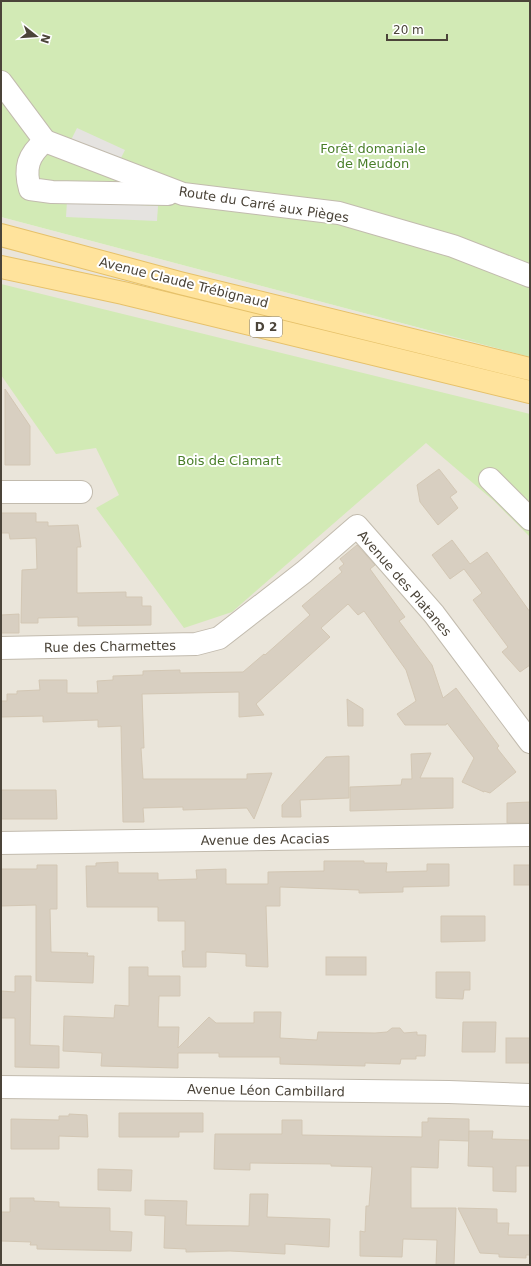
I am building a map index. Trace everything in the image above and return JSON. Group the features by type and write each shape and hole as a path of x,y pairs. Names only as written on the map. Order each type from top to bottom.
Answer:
{"main road":[{"name":"Avenue Claude Trébignaud","path":"1,235 180,283 530,369"},
{"name":"Avenue Claude Trébignaud","path":"1,267 123,293 530,392"}],"street":[{"path":"1,82 45,141 36,149 29,161 27,177 30,189 52,192 183,194"},
{"name":"Route du Carré aux Pièges","path":"45,141 183,194 340,213 453,246 530,276"},
{"path":"490,478 530,519"},
{"path":"1,492 81,492"},
{"name":"Avenue des Platanes","path":"218,638 304,572 358,526 434,614 530,742"},
{"name":"Rue des Charmettes","path":"1,648 196,644 218,638"},
{"name":"Avenue des Acacias","path":"1,843 530,835"},
{"name":"Avenue Léon Cambillard","path":"1,1087 449,1092 530,1095"}],"shaded area":[{"path":"77,128 125,150 118,164 70,142"},
{"path":"67,201 158,206 157,221 66,217"},
{"path":"1,217 530,357 530,1265 1,1265"}],"green space":[{"name":"Forêt domaniale de Meudon","path":"1,1 530,1 530,357 1,217"},
{"name":"Bois de Clamart","path":"1,284 530,414 530,537 494,501 426,443 232,612 184,628 96,508 119,495 96,448 56,454 1,375"}],"building":[{"path":"5,389 30,426 30,465 5,465"},
{"path":"439,469 457,492 450,497 458,508 438,525 420,502 417,485"},
{"path":"1,513 36,513 36,522 48,522 48,526 78,525 81,547 77,547 77,593 126,592 126,597 142,597 142,606 151,606 151,625 78,626 78,617 38,618 38,623 21,623 22,570 37,569 36,538 10,539 9,533 1,533"},
{"path":"452,540 470,564 487,552 530,612 530,665 520,672 502,652 508,647 473,600 482,593 464,569 450,579 432,555"},
{"path":"357,545 375,565 370,569 405,617 399,621 432,665 443,698 456,688 499,746 497,748 516,772 490,793 484,792 462,782 474,758 447,723 446,725 405,725 397,714 416,701 406,670 364,611 358,615 348,604 321,628 330,637 256,704 264,715 239,717 239,692 142,694 144,748 141,748 143,779 247,779 247,774 272,773 254,819 247,808 183,810 183,807 143,808 144,822 123,822 121,726 98,727 98,720 43,722 43,716 1,717 1,701 7,701 7,694 17,694 17,691 40,690 39,680 67,680 67,693 98,693 97,681 113,680 113,676 143,675 143,671 180,670 180,673 243,672 264,654 265,655 310,615 302,606 342,572 339,568 344,564 340,559"},
{"path":"19,614 19,633 1,633 1,615"},
{"path":"347,699 363,709 363,726 348,726"},
{"path":"431,753 420,778 453,778 453,808 350,811 350,787 401,785 402,779 412,779 411,754"},
{"path":"349,756 349,798 300,800 301,817 282,817 282,805 326,757"},
{"path":"1,790 56,790 57,819 1,819"},
{"path":"530,802 530,823 507,823 507,803"},
{"path":"324,861 364,861 364,863 387,863 386,872 427,871 427,864 449,864 449,886 403,887 403,892 359,893 359,890 280,887 280,906 266,906 268,967 246,966 246,954 206,952 206,967 183,967 182,951 185,951 185,921 158,921 158,907 87,907 86,866 96,866 96,863 118,862 118,873 158,873 158,880 197,879 196,870 226,869 226,884 268,884 268,872 324,871"},
{"path":"37,865 57,865 57,909 50,909 51,952 88,953 87,956 94,956 93,983 36,981 36,905 1,906 1,869 37,869"},
{"path":"514,865 530,865 530,885 514,885"},
{"path":"441,916 485,916 485,941 441,942"},
{"path":"326,957 366,957 366,975 326,975"},
{"path":"129,967 148,967 148,976 180,976 180,996 159,996 158,1027 179,1027 178,1048 209,1017 216,1023 254,1023 254,1012 281,1012 280,1038 317,1040 318,1032 375,1033 387,1032 392,1028 400,1028 404,1033 417,1032 417,1035 426,1035 425,1056 416,1056 416,1059 401,1059 400,1064 365,1063 365,1066 280,1064 280,1057 219,1057 219,1053 178,1053 178,1068 101,1066 102,1053 63,1051 64,1016 114,1018 115,1005 129,1006"},
{"path":"436,972 470,972 470,990 464,990 463,999 436,998"},
{"path":"15,976 31,976 30,1045 59,1046 59,1068 15,1067 15,1018 1,1018 1,991 15,992"},
{"path":"463,1022 496,1022 495,1052 462,1052"},
{"path":"506,1038 530,1038 530,1063 506,1063"},
{"path":"119,1113 203,1113 203,1132 179,1132 179,1137 119,1137"},
{"path":"69,1114 87,1115 88,1137 59,1136 59,1149 11,1149 11,1119 59,1120 59,1116 69,1116"},
{"path":"428,1118 469,1119 469,1141 439,1140 438,1168 411,1167 411,1208 456,1208 454,1265 436,1265 437,1240 403,1239 402,1257 360,1256 360,1231 365,1232 366,1206 369,1206 372,1167 331,1166 331,1164 250,1163 250,1170 214,1169 215,1134 282,1134 282,1120 302,1120 302,1135 422,1137 422,1122 428,1122"},
{"path":"469,1131 493,1131 492,1139 530,1140 530,1166 516,1166 516,1192 493,1191 493,1167 468,1166"},
{"path":"98,1169 132,1170 131,1191 98,1190"},
{"path":"250,1194 268,1194 267,1217 330,1219 329,1247 285,1244 285,1254 230,1251 186,1252 186,1249 164,1248 165,1216 145,1215 145,1200 187,1201 186,1225 249,1226"},
{"path":"10,1198 34,1198 34,1201 59,1202 59,1207 110,1208 110,1231 132,1232 131,1251 37,1249 37,1245 30,1245 31,1242 1,1241 1,1212 10,1212"},
{"path":"458,1208 497,1209 497,1223 509,1223 508,1235 530,1235 530,1255 526,1255 526,1258 499,1257 499,1254 480,1253"}]}
